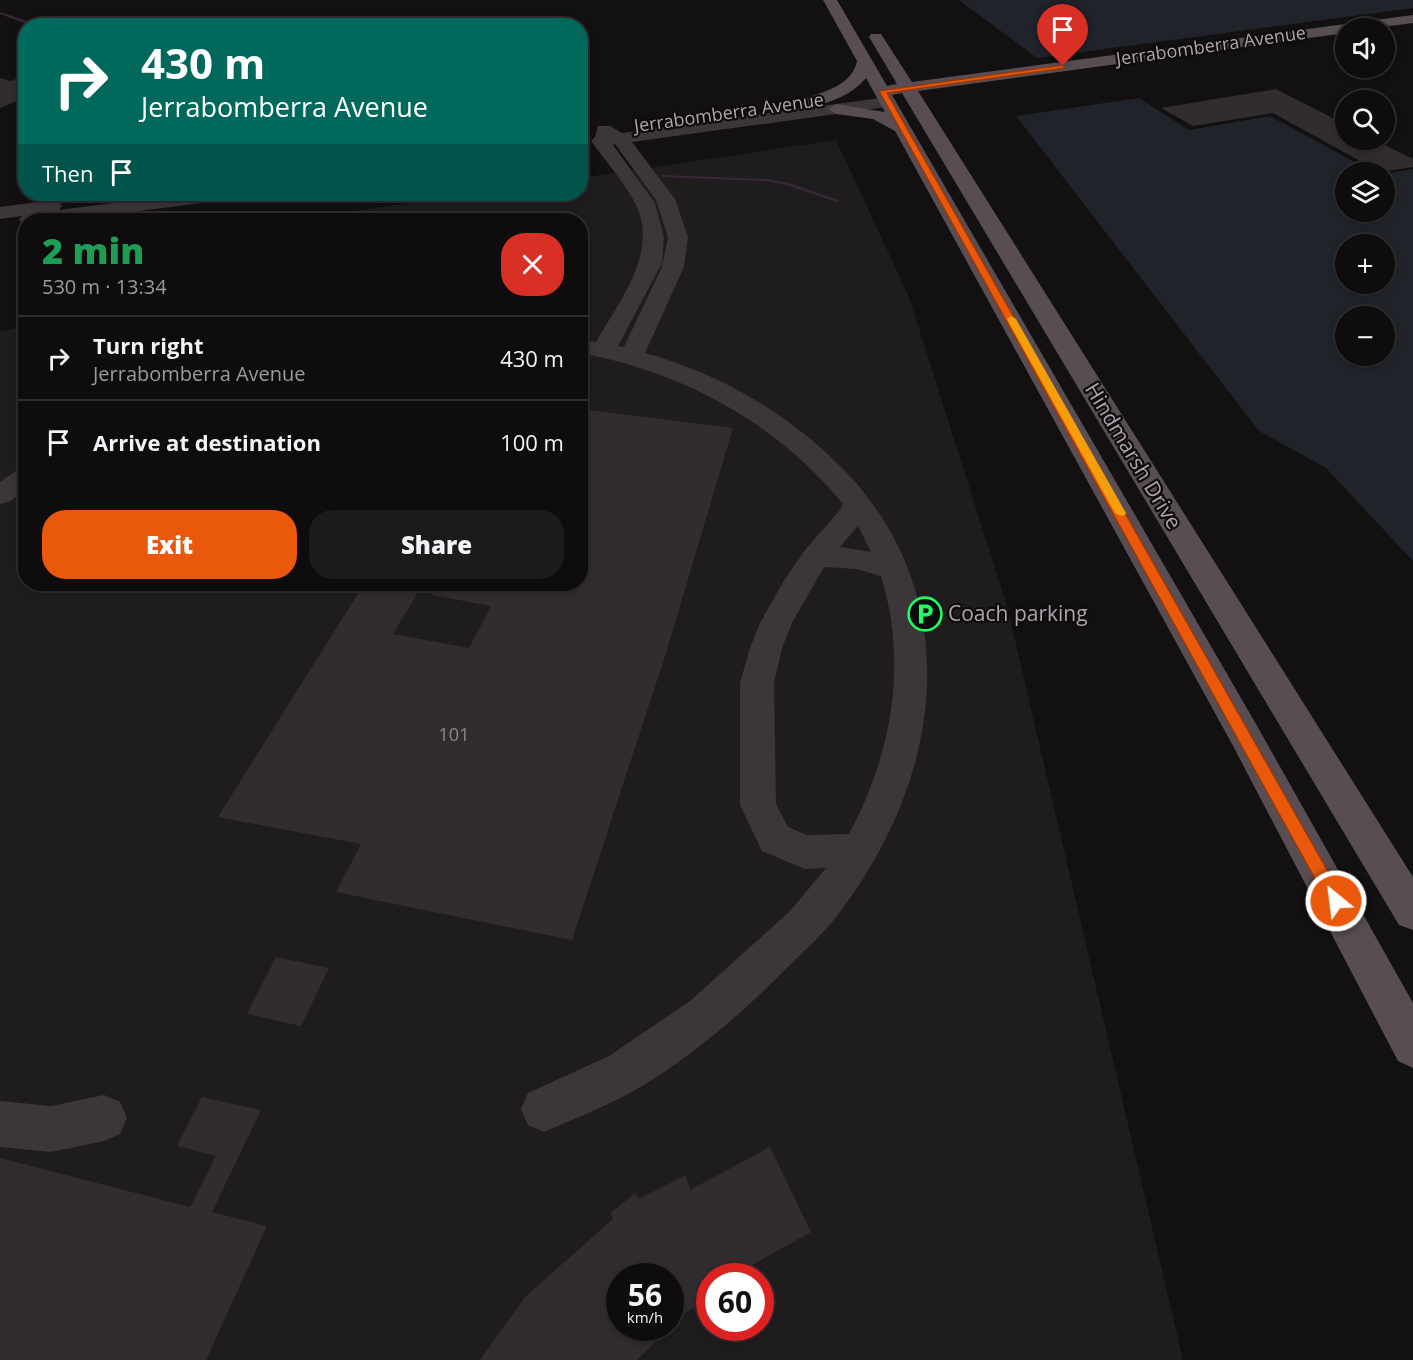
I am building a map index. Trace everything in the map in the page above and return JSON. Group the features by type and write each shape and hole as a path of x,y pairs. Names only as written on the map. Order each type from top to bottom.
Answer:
{"main road":[{"name":"Hindmarsh Drive","path":"830,0 885,96 919,108 1244,734 1413,1046"},
{"name":"Jerrabomberra Avenue","path":"885,96 919,108 976,83 1222,45 1256,46 1413,19"},
{"name":"Hindmarsh Drive","path":"866,21 1413,912"},
{"path":"1395,29 1413,27"},
{"path":"876,37 910,72 934,78 976,83"},
{"name":"Jerrabomberra Avenue","path":"976,83 1256,46 1335,38"},
{"path":"812,102 850,86 861,74 865,58"},
{"path":"962,96 976,83"},
{"path":"836,109 877,115 919,108"}],"street":[{"name":"Jerrabomberra Avenue","path":"588,142 609,136 812,102 885,96"},
{"name":"Jerrabomberra Avenue","path":"588,134 609,136 836,109 885,96"},
{"path":"544,1109 621,1074 710,1013 822,904 860,850 884,803 897,765 906,727 912,673 910,633 895,570 880,537 858,502 806,450 752,408 698,381 632,355 592,348 651,263 654,237 645,203 609,136"},
{"path":"609,136 630,154 665,199 678,237 673,267 632,355"},
{"path":"0,213 89,201"},
{"path":"85,213 173,201"},
{"path":"0,225 18,222"},
{"path":"0,495 18,483"},
{"path":"858,502 853,514 815,558 798,582 776,623 766,648 758,683 756,722 758,804 775,839 804,852 860,850"},
{"path":"815,558 853,557 895,570"},
{"path":"0,1124 51,1130 104,1118"}],"shaded area":[{"path":"959,0 1413,0 1413,8 1037,58"},
{"path":"1139,98 1189,130 1270,116 1355,162 1335,162 1335,222 1395,222 1395,172 1413,169 1413,561 1326,468 1259,431 1016,116"},
{"path":"836,140 909,297 1007,606 1183,1360 0,1360 0,331 18,327 18,591 588,591 588,213 340,213 425,201 588,201 588,177"}],"building":[{"path":"0,78 11,81 18,78 18,100 0,108"},
{"path":"1276,89 1335,119 1335,147 1273,113 1193,126 1161,108"},
{"path":"1340,150 1395,150 1413,159 1413,167 1395,170 1395,162 1362,162"},
{"path":"588,410 733,428 666,653 572,940 336,892 361,844 218,817 360,591 419,591 393,634 469,648 491,606 432,595 432,591 588,591"},
{"path":"276,957 329,968 301,1026 247,1014"},
{"path":"202,1097 261,1110 212,1212 267,1226 206,1360 0,1360 0,1158 190,1207 216,1156 177,1146"},
{"path":"770,1147 811,1232 755,1263 696,1263 696,1307 684,1313 684,1263 606,1263 606,1341 657,1341 637,1360 480,1360 526,1296 613,1219 611,1213 635,1193 639,1199 686,1175 690,1190"}],"waterway":[{"path":"0,13 18,19"},
{"path":"663,176 767,180 839,201"}],"slow traffic":[{"path":"1011,319 1121,513"}],"place":[{"name":"Coach parking","path":"925,614"}],"route":[{"path":"1063,66 883,91 1105,484 1336,901"}]}
